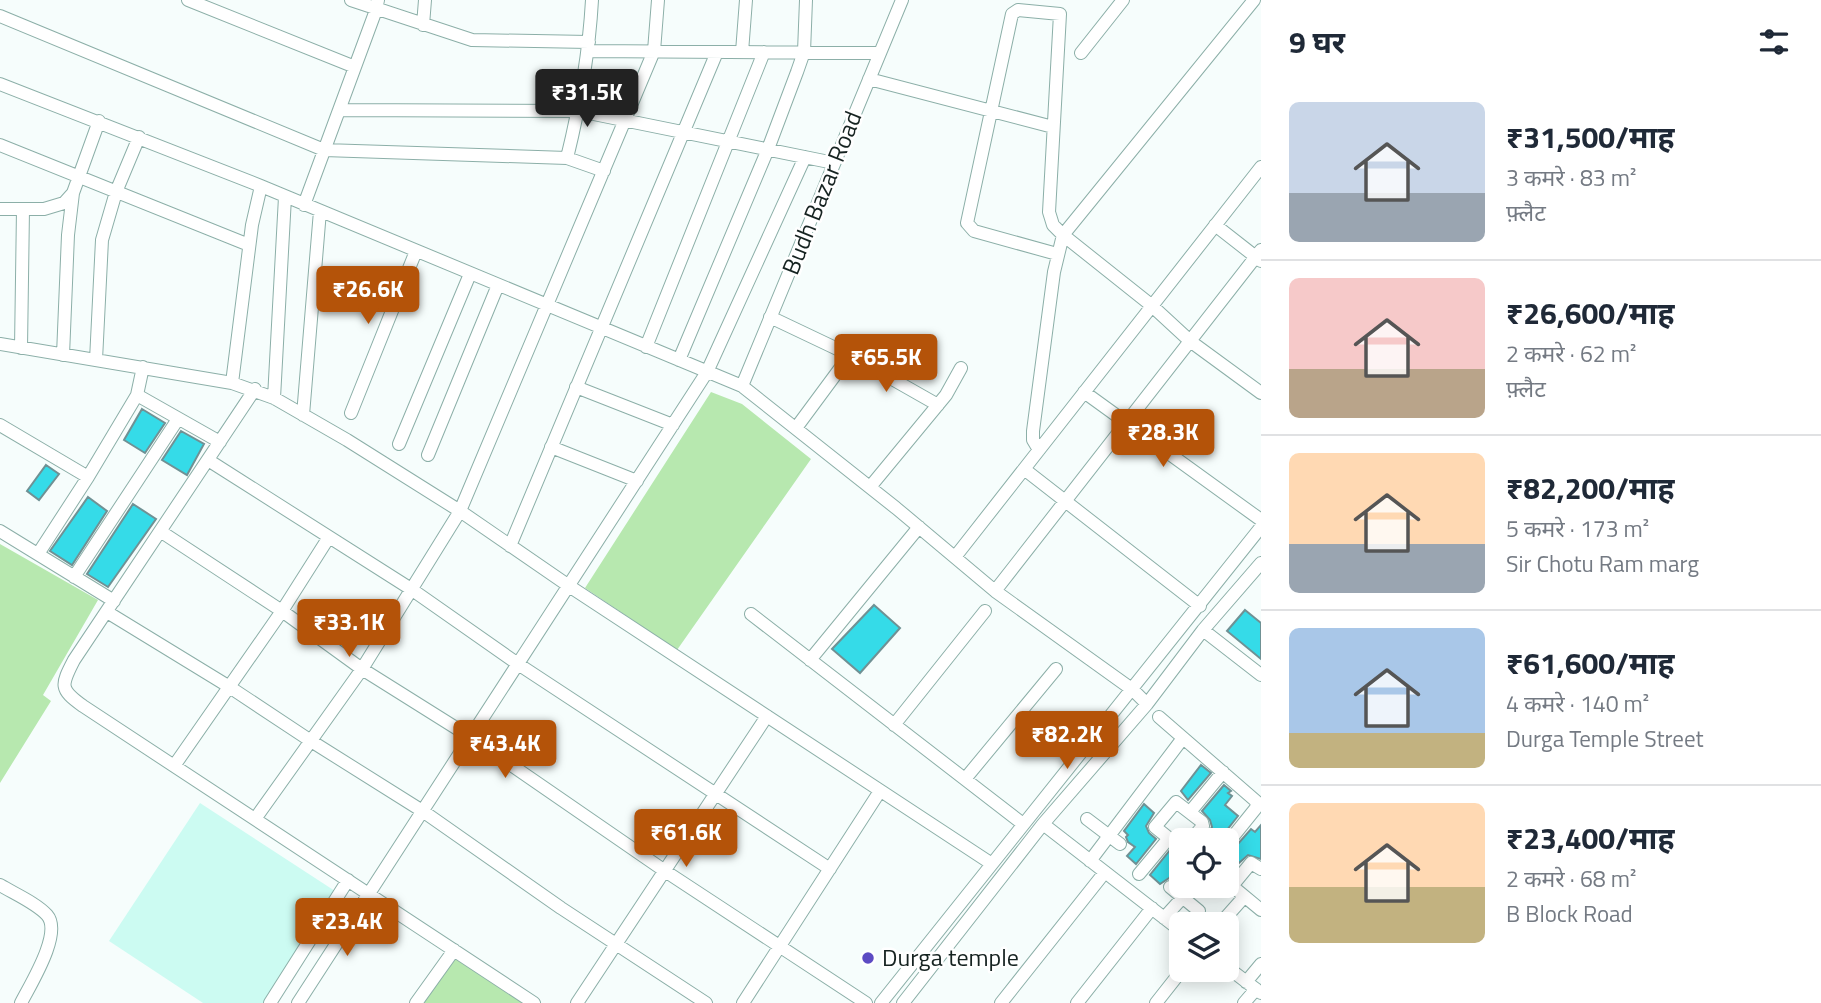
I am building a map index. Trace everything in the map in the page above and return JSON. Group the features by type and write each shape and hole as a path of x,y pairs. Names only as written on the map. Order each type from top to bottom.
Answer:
{"street":[{"path":"188,0 355,67"},
{"path":"351,0 377,5 423,25 472,40 654,51 880,53"},
{"path":"423,25 425,0"},
{"path":"567,158 579,111 589,46 592,0"},
{"path":"255,819 362,669 460,511 654,51 659,0"},
{"path":"742,52 746,0"},
{"path":"679,360 768,149 804,52 806,0"},
{"name":"Budh Bazar Road","path":"742,386 902,0"},
{"path":"1060,0 1050,218 1053,225 1151,305 1190,341 1261,393"},
{"path":"1081,53 1123,0"},
{"path":"1039,450 1033,440 1033,431 1057,254 1063,234 1254,0"},
{"path":"304,205 377,5"},
{"path":"1057,254 974,231 967,223 1014,11 1059,14"},
{"path":"0,16 324,150 567,158 604,171"},
{"path":"510,546 717,52"},
{"path":"646,346 764,52"},
{"path":"869,79 1053,127"},
{"path":"0,83 139,136 742,386 870,487 995,591 1133,690 1147,705"},
{"path":"339,110 579,111 834,163"},
{"path":"0,209 44,209 64,203 73,193 80,178 99,121"},
{"path":"96,360 102,240 116,192 139,136"},
{"path":"0,145 249,245"},
{"path":"298,1003 707,372 805,157"},
{"path":"955,557 1261,167"},
{"path":"232,383 249,245 261,186"},
{"path":"63,355 68,235 73,193"},
{"path":"274,398 285,197"},
{"path":"21,348 23,209"},
{"path":"303,415 320,211"},
{"path":"995,591 1259,256 1215,225"},
{"path":"351,413 416,251"},
{"path":"399,444 470,274"},
{"path":"428,455 498,285"},
{"path":"770,317 850,355 938,405"},
{"path":"0,344 232,383 274,398 460,511 569,586 992,864"},
{"path":"796,428 850,355"},
{"path":"38,554 137,395 143,367"},
{"path":"870,487 938,405 961,368"},
{"path":"576,387 673,425"},
{"path":"255,389 74,660 63,682 64,689 69,696 534,1003"},
{"path":"1084,392 1261,520"},
{"path":"137,395 220,442"},
{"path":"74,577 178,419"},
{"path":"0,425 88,477"},
{"path":"551,447 637,481"},
{"path":"208,460 411,589 518,664 830,869"},
{"path":"1024,469 1200,606"},
{"path":"810,660 919,527"},
{"path":"881,1003 1261,527"},
{"path":"0,531 74,577 110,607 311,741 424,812 706,1003"},
{"path":"160,531 282,611 362,669 471,738 665,871 866,1003"},
{"path":"174,766 282,611 329,537"},
{"path":"903,1003 1043,824 1147,705 1203,630 1261,563"},
{"path":"894,725 985,611"},
{"path":"751,614 1023,824"},
{"path":"1203,630 1261,675"},
{"path":"965,779 1056,669"},
{"path":"577,1003 767,716"},
{"path":"1159,718 1257,804 1239,828"},
{"path":"1090,861 1182,738"},
{"path":"1190,812 1223,772"},
{"path":"743,1003 880,791"},
{"path":"1139,874 1169,838 1155,828 1155,825 1176,802 1203,825 1201,828"},
{"path":"1087,819 1120,845"},
{"path":"1043,824 1169,922"},
{"path":"1261,869 1251,863 1233,884 1233,888 1261,910"},
{"path":"1001,1003 1105,872"},
{"path":"270,1003 348,880"},
{"path":"0,885 47,915 52,923 50,943 21,1003"},
{"path":"1231,912 1244,897"},
{"path":"1164,918 1183,898 1198,912"},
{"path":"1077,1003 1152,908"},
{"path":"416,1003 454,950"},
{"path":"1244,1003 1254,988 1261,964"},
{"path":"1239,976 1254,988"},
{"path":"1156,1003 1173,982"}],"shaded area":[{"path":"200,803 338,893 265,1003 203,1003 109,941"}],"green space":[{"path":"711,392 742,404 811,459 677,650 585,588"},
{"path":"0,544 98,600 43,695 51,701 0,783"},
{"path":"454,950 528,1003 417,1003"}],"building":[{"path":"142,409 165,423 145,453 124,440"},
{"path":"181,431 204,444 187,475 162,460"},
{"path":"46,465 59,474 39,500 27,491"},
{"path":"88,497 107,511 72,565 50,551"},
{"path":"133,504 156,519 108,587 87,574"},
{"path":"874,605 900,628 860,673 832,649"},
{"path":"1245,610 1261,623 1261,659 1227,631"},
{"path":"1201,765 1211,773 1188,800 1181,791"},
{"path":"1224,785 1231,791 1228,793 1232,796 1225,805 1238,816 1228,828 1211,828 1210,820 1202,811"},
{"path":"1144,804 1154,813 1146,826 1156,839 1136,864 1127,856 1135,847 1128,842 1128,835 1124,831"},
{"path":"1261,825 1261,859 1248,855 1239,863 1239,843 1251,829 1255,832"},
{"path":"1169,851 1169,878 1160,884 1150,875"}],"place":[{"name":"Durga temple","path":"868,958"}]}
